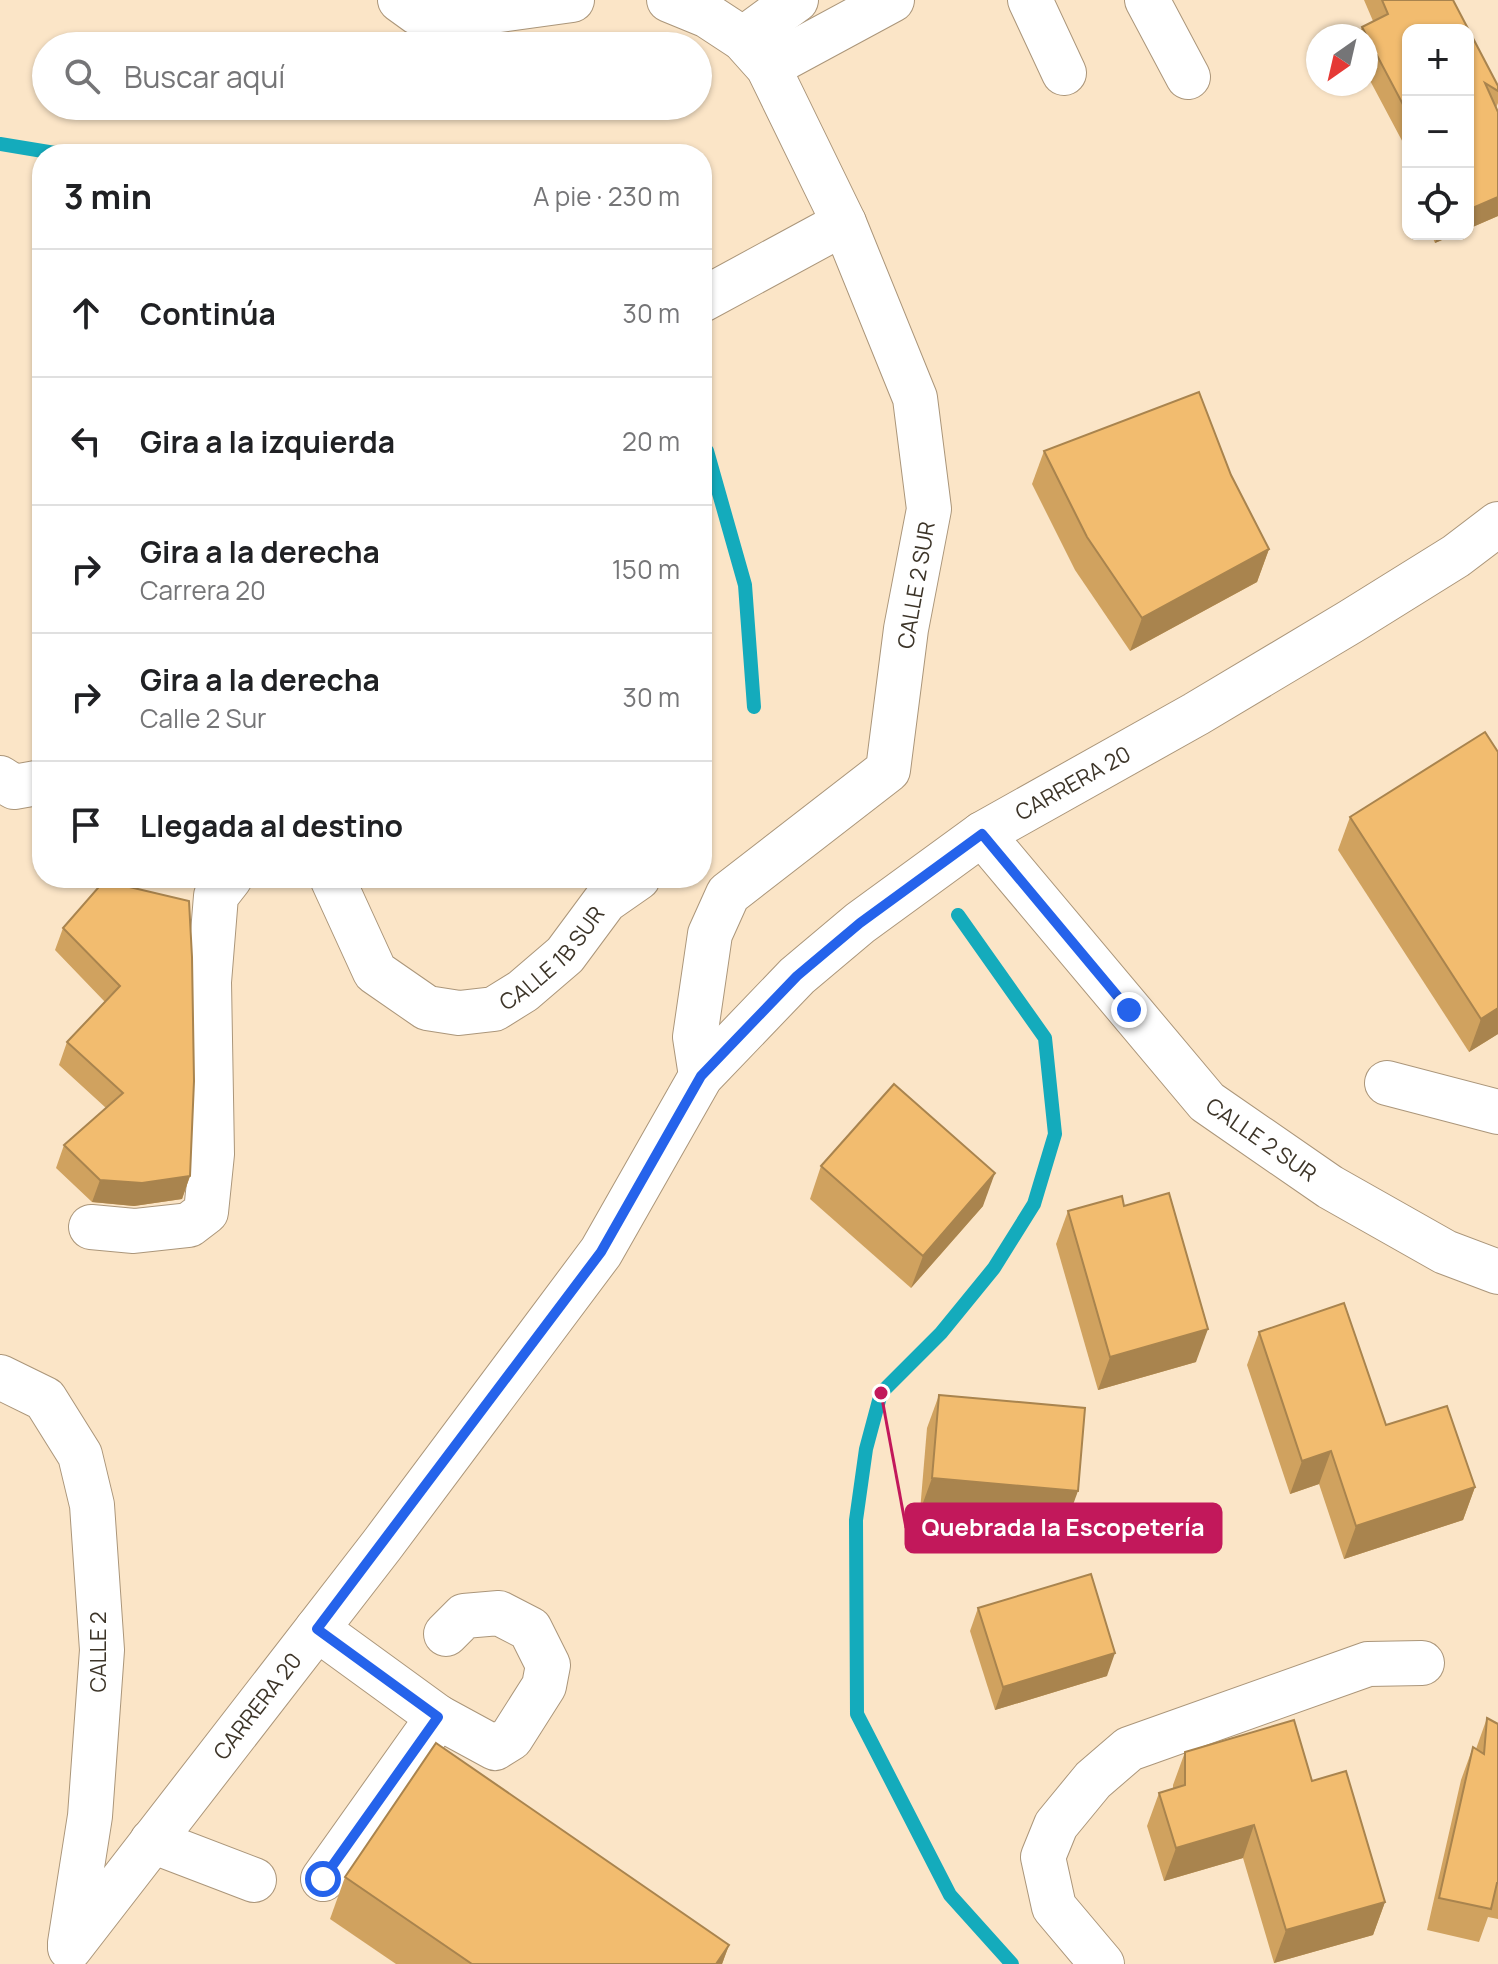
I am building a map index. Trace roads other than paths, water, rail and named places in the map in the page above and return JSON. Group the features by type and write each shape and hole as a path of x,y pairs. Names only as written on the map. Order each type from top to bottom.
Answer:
{"street":[{"path":"400,0 418,13 456,16 572,0"},
{"path":"669,0 708,16 756,53"},
{"path":"756,53 796,0"},
{"path":"756,53 892,0"},
{"path":"1030,0 1064,73"},
{"path":"1147,0 1188,77"},
{"name":"CALLE 2 SUR","path":"701,1076 695,1037 715,885 888,770 906,629 929,509 915,398 844,223 756,53"},
{"path":"712,295 844,223"},
{"name":"CARRERA 20","path":"66,1956 601,1252 701,1076 797,976 860,923 982,834 1171,728 1350,622 1456,556 1498,524"},
{"name":"CALLE 2 SUR","path":"982,834 1207,1102 1330,1187 1445,1252 1498,1272"},
{"path":"91,1227 134,1231 189,1225 206,1212 212,1154 209,982 216,896 222,888"},
{"name":"CALLE 1B SUR","path":"337,888 375,972 427,1008 459,1013 494,1009 523,991 565,955 605,901 624,888"},
{"path":"1387,1083 1498,1112"},
{"name":"CALLE 2","path":"0,1377 45,1399 80,1455 92,1505 102,1650 90,1816 66,1956"},
{"path":"317,1629 438,1717 495,1748 511,1738 544,1686 548,1665 530,1629 499,1613 464,1616 446,1634"},
{"path":"1102,1964 1054,1907 1043,1857 1056,1825 1093,1780 1129,1749 1368,1664 1422,1663"},
{"path":"323,1879 438,1717"},
{"path":"152,1841 254,1880"}],"waterway":[{"path":"0,144 32,149"},
{"path":"712,469 745,585 754,707"},
{"path":"958,915 1045,1038 1055,1134 1034,1204 994,1268 941,1333 881,1393 866,1449 856,1520 857,1714 950,1895 1012,1964"}],"place":[{"name":"Quebrada la Escopetería","path":"881,1393"}]}
